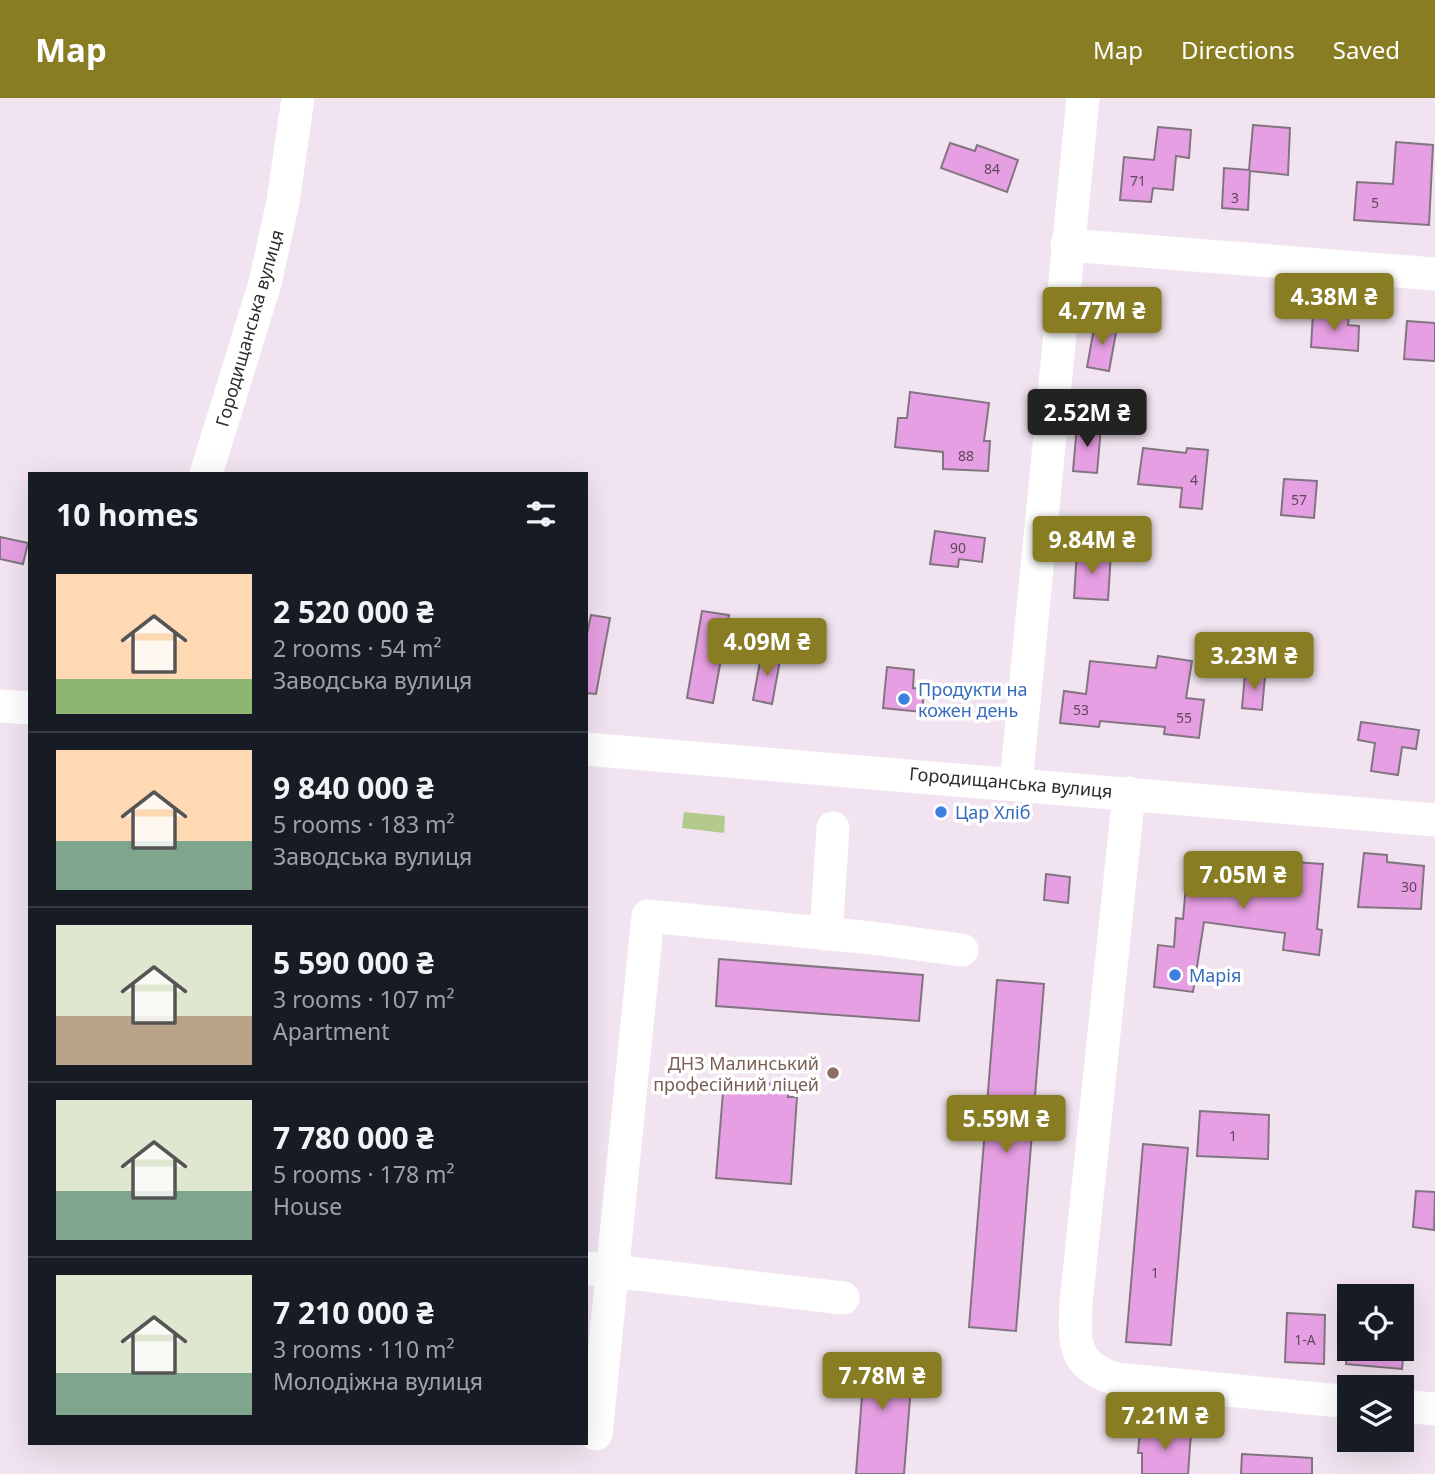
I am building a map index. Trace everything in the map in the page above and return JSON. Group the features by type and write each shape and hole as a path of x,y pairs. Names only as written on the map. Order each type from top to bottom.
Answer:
{"street":[{"name":"Городищанська вулиця","path":"207,472 265,283 285,188 298,98"},
{"path":"1016,783 1083,98"},
{"path":"1067,245 1435,274"},
{"path":"0,706 28,708"},
{"name":"Городищанська вулиця","path":"588,749 1435,820"},
{"path":"1129,793 1075,1327 1082,1358 1090,1367 1116,1380 1337,1401"},
{"path":"826,934 833,828"},
{"path":"596,1434 599,1269 648,916 962,950"},
{"path":"599,1269 843,1298"},
{"path":"1414,1407 1435,1409"}],"green space":[{"path":"684,812 725,816 724,833 682,828"}],"building":[{"path":"1253,125 1290,128 1288,175 1250,171 1248,210 1222,208 1224,168 1249,170"},
{"path":"1158,127 1191,130 1189,158 1176,156 1173,190 1153,188 1151,202 1120,200 1124,157 1154,160"},
{"path":"1396,142 1433,145 1429,225 1354,220 1357,182 1393,184"},
{"path":"950,143 975,151 977,145 1018,160 1007,192 941,168"},
{"path":"1313,313 1349,315 1348,325 1359,326 1358,351 1311,347"},
{"path":"1407,321 1435,323 1435,361 1404,359"},
{"path":"1095,323 1117,327 1109,371 1087,367"},
{"path":"910,392 989,403 984,441 990,441 988,471 943,469 943,452 895,447 898,418 907,418"},
{"path":"1077,425 1101,427 1097,473 1073,471"},
{"path":"1143,448 1186,453 1187,448 1208,450 1202,509 1180,507 1182,488 1138,484"},
{"path":"1284,479 1317,481 1314,518 1281,515"},
{"path":"935,531 985,538 982,562 959,559 958,567 930,564"},
{"path":"0,537 28,543 23,564 0,559"},
{"path":"1077,551 1111,553 1108,600 1074,598"},
{"path":"702,611 729,615 713,703 687,698"},
{"path":"591,615 610,618 596,694 588,693 588,629"},
{"path":"762,651 781,655 772,704 753,700"},
{"path":"1158,656 1192,661 1186,698 1204,700 1199,738 1164,734 1165,727 1100,721 1099,727 1060,723 1064,691 1086,694 1090,661 1156,668"},
{"name":"Продукти на кожен день","path":"887,667 914,670 913,688 924,689 922,712 883,708"},
{"path":"1245,674 1265,676 1262,710 1242,708"},
{"path":"1361,722 1419,730 1416,749 1402,747 1398,775 1371,771 1375,743 1358,740"},
{"path":"1242,852 1265,855 1264,860 1323,864 1317,929 1322,930 1319,955 1283,950 1285,933 1204,922 1193,992 1154,987 1158,945 1174,947 1176,918 1183,919 1188,863 1240,867"},
{"path":"1364,853 1387,855 1387,862 1424,866 1421,909 1358,907"},
{"path":"1046,874 1070,877 1068,903 1044,900"},
{"path":"719,959 923,975 919,1021 716,1006"},
{"path":"997,980 1044,984 1016,1331 969,1327"},
{"path":"724,1080 789,1085 788,1097 797,1097 791,1184 716,1178"},
{"path":"1200,1111 1269,1115 1268,1159 1197,1156"},
{"path":"1143,1144 1188,1148 1171,1345 1126,1342"},
{"path":"1416,1191 1435,1192 1434,1230 1413,1227"},
{"path":"1287,1313 1325,1315 1324,1364 1285,1362"},
{"path":"844,1356 913,1361 904,1474 856,1474 863,1383 842,1381"},
{"path":"1346,1361 1403,1361 1402,1369 1346,1364"},
{"path":"1140,1429 1191,1433 1188,1474 1142,1474 1142,1453 1138,1453"},
{"path":"1242,1454 1312,1458 1312,1474 1241,1474"}],"place":[{"name":"Продукти на кожен день","path":"904,699"},
{"name":"Цар Хліб","path":"941,812"},
{"name":"Марія","path":"1175,975"},
{"name":"ДНЗ Малинський професійний ліцей","path":"833,1073"}]}
